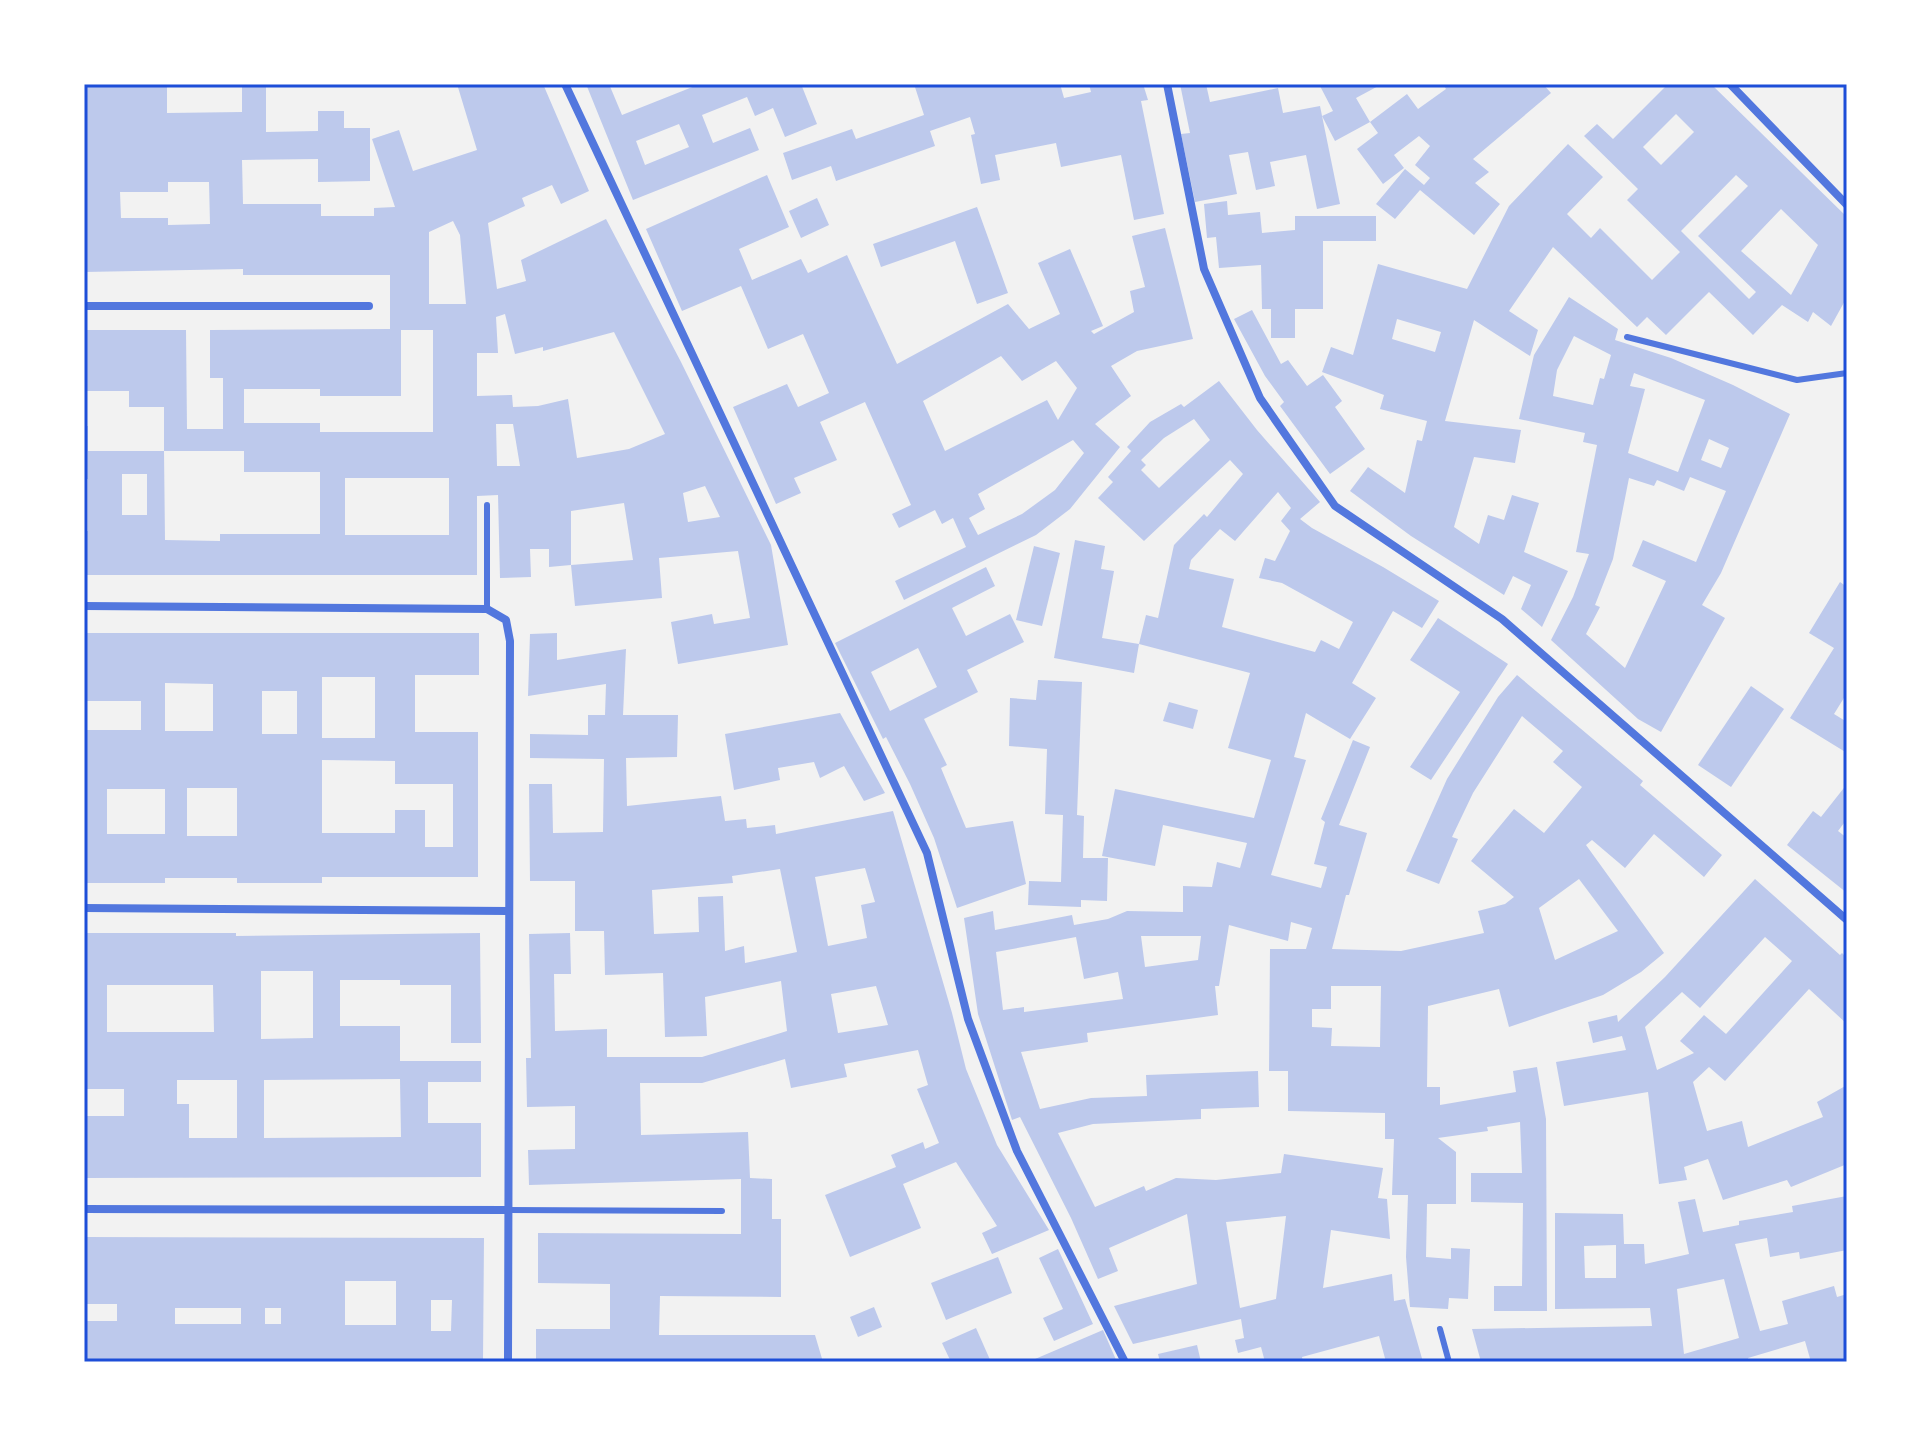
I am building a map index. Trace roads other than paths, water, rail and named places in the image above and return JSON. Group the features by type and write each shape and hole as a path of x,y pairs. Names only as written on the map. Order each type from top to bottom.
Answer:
{"street":[{"path":"565,84 927,853 968,1019 1017,1151 1125,1362"},
{"path":"1167,84 1204,269 1260,398 1335,506 1502,619 1847,920"},
{"path":"1730,84 1847,205"},
{"path":"84,306 369,306"},
{"path":"84,606 487,609 506,620 510,641 508,1362"},
{"path":"84,908 508,911"},
{"path":"84,1209 508,1210"}],"lane":[{"path":"1627,337 1797,380 1847,373"},
{"path":"487,505 487,609"},
{"path":"508,1210 722,1211"},
{"path":"1440,1329 1449,1362"}]}
